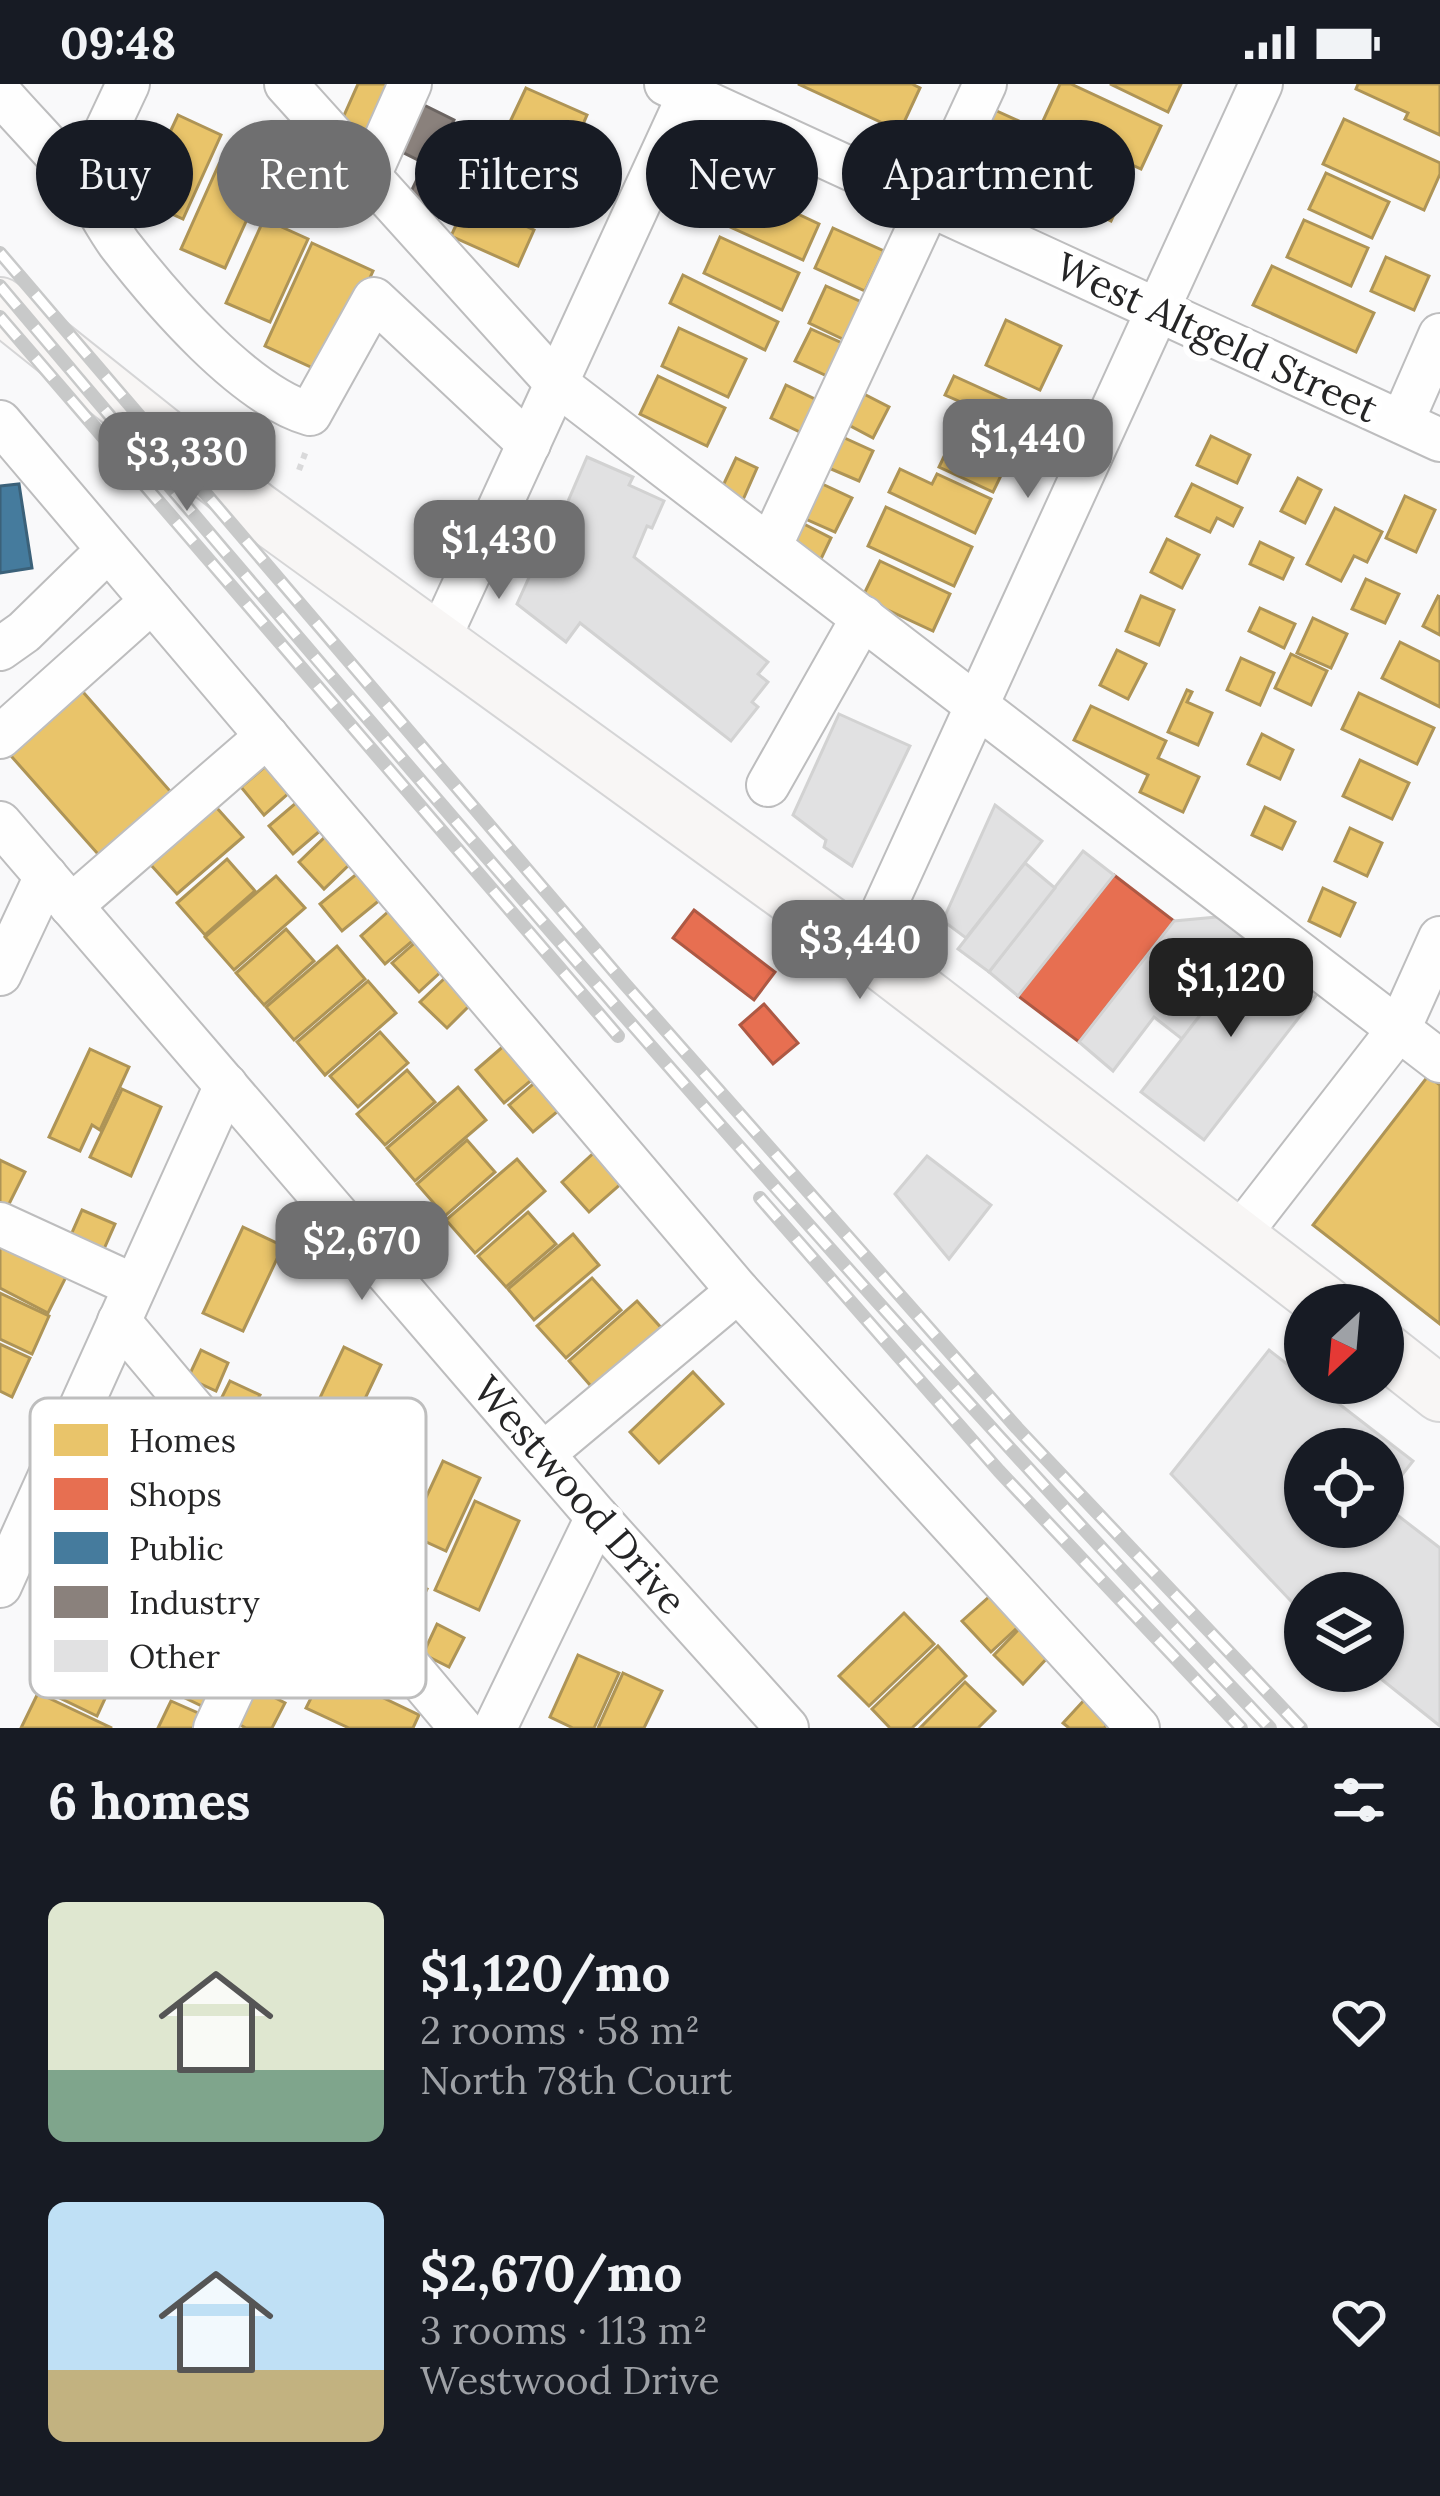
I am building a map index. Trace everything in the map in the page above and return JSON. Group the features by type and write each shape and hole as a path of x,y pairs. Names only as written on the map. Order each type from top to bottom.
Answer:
{"main road":[{"path":"0,305 218,480 865,950 1301,1284"},
{"path":"1404,1366 1440,1394"}],"street":[{"path":"111,120 128,84"},
{"path":"286,84 318,120"},
{"path":"391,127 410,84"},
{"path":"969,120 986,84"},
{"path":"865,950 1261,84"},
{"path":"438,640 529,444 683,87"},
{"name":"West Altgeld Street","path":"683,87 842,164"},
{"path":"0,93 36,133"},
{"path":"391,200 556,383 1440,1061"},
{"path":"109,228 172,308 250,381 286,407 310,414 374,299 529,444"},
{"path":"770,547 920,228"},
{"name":"West Altgeld Street","path":"978,228 1421,431"},
{"path":"1421,431 1440,335"},
{"path":"0,422 738,1291 1138,1728"},
{"path":"0,649 109,550"},
{"path":"0,737 152,601"},
{"path":"768,785 862,617"},
{"path":"0,974 58,891 268,736"},
{"name":"Westwood Drive","path":"0,823 597,1517 787,1728"},
{"path":"1239,1234 1399,1029 1440,938"},
{"path":"85,1398 226,1085"},
{"path":"0,1224 127,1304 197,1398"},
{"path":"543,1454 738,1291"},
{"path":"495,1728 597,1517"},
{"path":"0,1586 30,1519"},
{"path":"426,1686 461,1728"},
{"path":"215,1728 229,1698"}],"building: Homes":[{"path":"358,84 401,84 384,120 342,120"},
{"path":"798,84 912,84 920,88 905,120 876,120"},
{"path":"1060,84 1071,84 1161,126 1141,169 1135,166 1135,120 1043,120"},
{"path":"1110,84 1181,84 1168,112"},
{"path":"1358,84 1440,84 1440,135 1405,119 1408,113 1356,89"},
{"path":"526,88 587,115 585,120 511,120"},
{"path":"988,107 1017,120 982,120"},
{"path":"1344,119 1440,163 1424,210 1323,164"},
{"path":"193,122 217,133 217,144 193,197"},
{"path":"217,168 217,228 243,228 225,268 181,249"},
{"path":"1326,173 1389,202 1372,238 1309,209"},
{"path":"1304,220 1368,248 1351,286 1287,257"},
{"path":"260,228 284,228 308,239 270,322 226,303"},
{"path":"455,228 534,230 518,266 451,236"},
{"path":"732,228 817,228 803,260"},
{"path":"833,228 884,251 865,291 815,268"},
{"path":"720,237 799,273 782,310 704,273"},
{"path":"312,243 373,271 326,374 265,346"},
{"path":"1386,257 1429,276 1414,310 1371,291"},
{"path":"1272,266 1374,313 1356,352 1253,305"},
{"path":"683,275 778,322 765,350 670,303"},
{"path":"826,286 866,304 849,342 809,323"},
{"path":"1006,320 1061,346 1040,390 986,365"},
{"path":"679,328 746,359 728,397 662,366"},
{"path":"811,329 842,343 827,376 795,361"},
{"path":"658,376 725,408 707,446 640,414"},
{"path":"954,376 1033,412 1016,449 955,421 963,403 945,395"},
{"path":"786,385 821,402 806,435 771,418"},
{"path":"860,392 889,407 873,438 845,423"},
{"path":"956,431 1010,457 993,492 939,467"},
{"path":"838,435 873,451 859,481 824,466"},
{"path":"1211,436 1250,455 1237,483 1197,465"},
{"path":"736,458 757,468 742,502 720,492"},
{"path":"900,469 932,484 937,474 991,499 975,533 889,492"},
{"path":"1298,478 1321,490 1305,523 1281,511"},
{"path":"818,482 852,498 835,532 801,517"},
{"path":"1192,484 1242,508 1233,526 1217,518 1210,532 1176,516"},
{"path":"1405,496 1435,510 1416,552 1386,538"},
{"path":"886,507 972,547 954,586 868,546"},
{"path":"1335,508 1382,532 1367,562 1354,556 1341,581 1307,564"},
{"path":"800,522 831,538 820,561 789,545"},
{"path":"1167,539 1199,555 1182,588 1151,572"},
{"path":"1260,542 1293,558 1283,579 1250,564"},
{"path":"880,561 950,594 933,631 862,598"},
{"path":"1366,579 1399,594 1385,623 1352,609"},
{"path":"1141,596 1174,610 1159,645 1126,631"},
{"path":"1440,597 1440,635 1423,626"},
{"path":"1260,608 1295,624 1284,648 1249,631"},
{"path":"1313,618 1347,634 1331,668 1297,653"},
{"path":"1400,642 1440,662 1440,707 1382,678"},
{"path":"1117,650 1146,664 1128,699 1100,685"},
{"path":"1291,654 1327,671 1311,705 1275,688"},
{"path":"1241,658 1274,673 1260,705 1227,690"},
{"path":"76,684 177,799 105,862 4,748"},
{"path":"1187,690 1192,692 1187,702 1212,713 1198,745 1168,732"},
{"path":"1359,693 1434,728 1417,764 1342,729"},
{"path":"1091,706 1166,741 1158,758 1199,777 1183,812 1140,792 1148,775 1074,740"},
{"path":"1262,734 1293,750 1280,779 1248,764"},
{"path":"1360,760 1409,783 1392,819 1343,796"},
{"path":"268,764 291,791 264,815 241,787"},
{"path":"297,802 321,830 293,854 269,826"},
{"path":"216,807 243,837 177,894 150,864"},
{"path":"1265,807 1295,822 1282,849 1252,835"},
{"path":"1350,828 1382,843 1367,876 1335,861"},
{"path":"326,836 351,863 324,889 299,862"},
{"path":"227,859 255,891 205,935 177,903"},
{"path":"359,872 381,899 342,931 320,904"},
{"path":"276,876 305,908 234,970 205,937"},
{"path":"1323,888 1355,903 1340,936 1309,921"},
{"path":"390,910 416,938 385,964 361,936"},
{"path":"286,929 314,961 264,1005 236,973"},
{"path":"418,940 444,969 419,992 392,963"},
{"path":"337,946 365,979 294,1040 266,1007"},
{"path":"448,975 474,1001 447,1028 420,1002"},
{"path":"368,981 396,1013 325,1075 297,1042"},
{"path":"380,1032 408,1063 358,1107 330,1076"},
{"path":"506,1044 534,1078 504,1103 476,1070"},
{"path":"90,1049 129,1067 100,1130 92,1125 80,1151 49,1137"},
{"path":"407,1070 435,1102 385,1145 357,1114"},
{"path":"1428,1076 1440,1085 1440,1324 1404,1296 1404,1284 1389,1284 1313,1225"},
{"path":"540,1078 564,1106 533,1132 509,1105"},
{"path":"458,1087 486,1120 415,1181 387,1148"},
{"path":"122,1089 161,1107 131,1176 90,1157"},
{"path":"467,1140 495,1172 445,1216 417,1184"},
{"path":"597,1150 624,1181 589,1212 562,1182"},
{"path":"517,1159 545,1191 475,1253 446,1220"},
{"path":"0,1160 25,1172 6,1210 0,1207"},
{"path":"82,1210 115,1224 100,1258 67,1244"},
{"path":"528,1212 556,1244 506,1287 478,1256"},
{"path":"243,1227 283,1246 243,1331 203,1313"},
{"path":"573,1234 599,1265 534,1320 508,1289"},
{"path":"0,1240 67,1275 48,1313 0,1288"},
{"path":"592,1278 621,1310 566,1358 537,1326"},
{"path":"0,1293 49,1316 32,1354 0,1339"},
{"path":"637,1301 665,1332 597,1393 569,1361"},
{"path":"0,1344 30,1358 12,1397 0,1391"},
{"path":"344,1347 381,1365 365,1398 320,1398"},
{"path":"201,1350 228,1363 216,1391 188,1378"},
{"path":"693,1372 723,1404 659,1463 630,1432"},
{"path":"230,1381 260,1395 258,1398 222,1398"},
{"path":"443,1461 480,1478 446,1551 426,1542 426,1498"},
{"path":"475,1501 519,1521 479,1610 435,1590"},
{"path":"991,1595 1019,1626 991,1652 962,1621"},
{"path":"904,1613 934,1644 869,1706 839,1676"},
{"path":"437,1624 464,1638 449,1667 426,1656"},
{"path":"1020,1628 1049,1656 1023,1684 994,1655"},
{"path":"938,1646 966,1676 912,1728 890,1728 872,1709"},
{"path":"578,1655 619,1673 594,1728 573,1728 550,1717"},
{"path":"623,1673 662,1691 644,1728 598,1728"},
{"path":"965,1682 995,1711 978,1728 920,1728"},
{"path":"36,1698 49,1698 112,1728 21,1728"},
{"path":"60,1698 105,1698 97,1716"},
{"path":"185,1698 213,1698 208,1709"},
{"path":"251,1698 285,1703 272,1728 238,1724"},
{"path":"311,1698 383,1698 419,1715 413,1728 349,1728 306,1708"},
{"path":"1086,1698 1111,1721 1104,1728 1069,1728 1063,1723"},
{"path":"171,1701 205,1716 199,1728 158,1728"}],"building: Shops":[{"path":"1114,875 1174,921 1079,1042 1018,996"},
{"path":"694,910 775,972 754,1000 673,938"},
{"path":"764,1004 798,1043 773,1064 740,1025"}],"building: Public":[{"path":"19,484 32,568 0,573 0,486"}],"building: Industry":[{"path":"424,105 454,120 417,120"},
{"path":"415,124 415,158 402,152"},
{"path":"415,183 415,209 405,204"}],"building: Other":[{"path":"587,457 633,477 629,485 664,501 634,557 768,662 758,674 768,682 752,702 758,707 731,741 580,623 566,642 517,604 536,562 541,564"},
{"path":"839,714 910,746 852,866 824,847 826,840 793,815"},
{"path":"995,805 1042,841 966,938 946,923 945,916"},
{"path":"1083,851 1114,875 1018,996 989,972"},
{"path":"1025,863 1055,888 989,972 958,949"},
{"path":"1227,916 1258,940 1182,1039 1154,1017 1113,1071 1079,1042 1174,921"},
{"path":"1258,940 1321,989 1204,1140 1141,1092"},
{"path":"927,1156 991,1205 949,1259 895,1194"},
{"path":"1269,1350 1284,1362 1284,1404 1339,1404 1370,1428 1284,1428 1284,1548 1404,1548 1404,1520 1440,1548 1440,1726 1397,1692 1404,1692 1404,1572 1284,1572 1284,1594 1171,1474"}],"railway":[{"path":"0,253 624,983 1017,1428 1301,1728"},
{"path":"0,286 467,835 783,1196 1270,1728"},
{"path":"0,317 618,1036"},
{"path":"760,1198 999,1471 1241,1728"}]}
